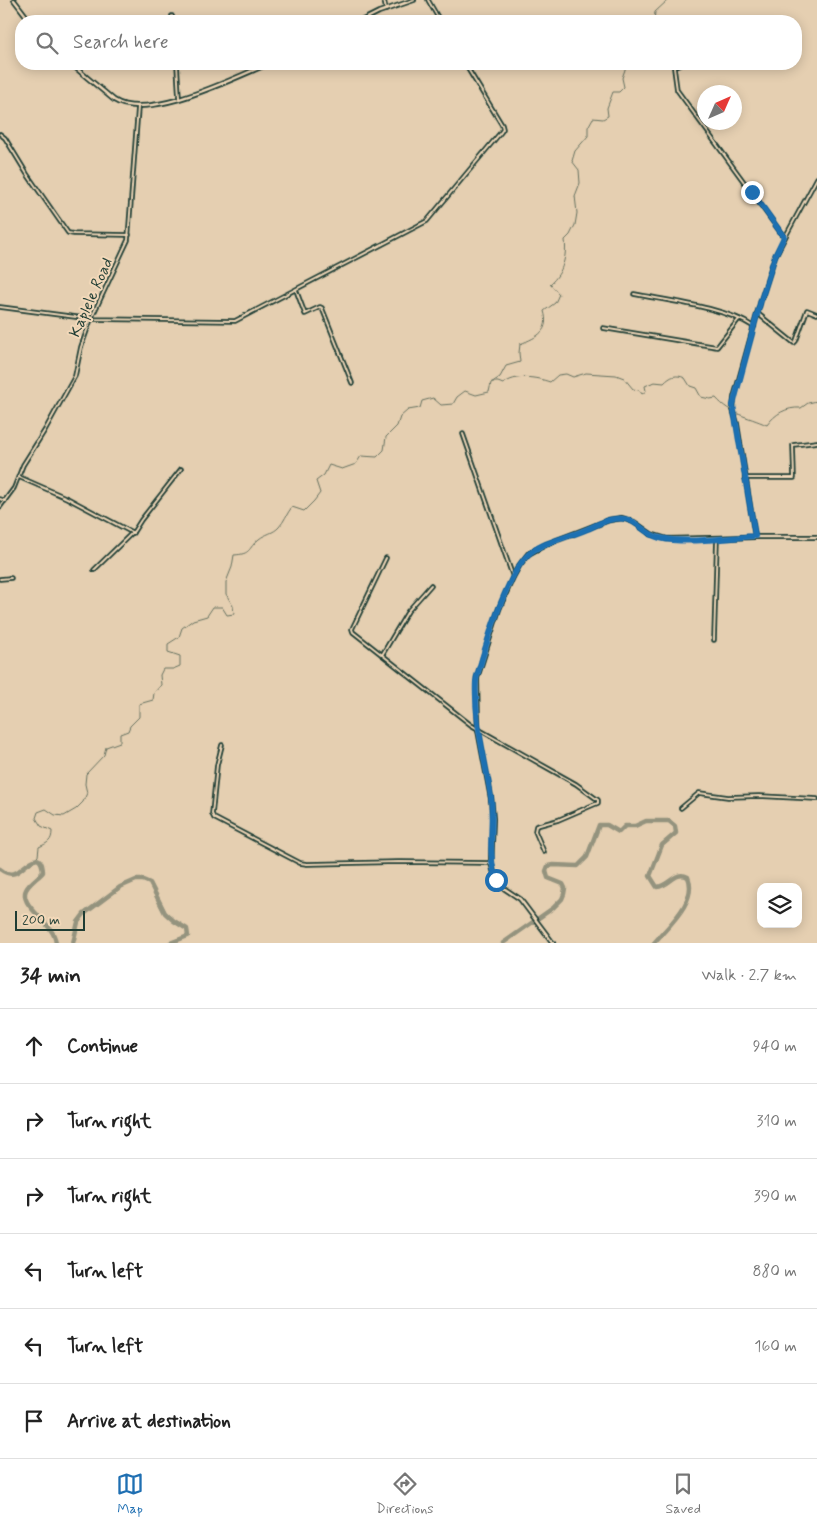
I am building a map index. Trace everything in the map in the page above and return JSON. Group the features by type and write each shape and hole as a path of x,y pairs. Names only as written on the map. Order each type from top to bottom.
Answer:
{"street":[{"path":"14,0 25,15"},
{"path":"384,0 386,10"},
{"path":"375,15 414,0"},
{"path":"428,0 437,15"},
{"path":"78,70 117,102 138,107 214,88 254,70"},
{"path":"177,70 179,98"},
{"path":"0,307 91,319 234,322 430,219 503,128 469,70"},
{"path":"674,70 677,90 784,237"},
{"name":"Kaplele Road","path":"0,507 14,488 23,466 75,376 80,351 91,319 129,235 138,107"},
{"path":"0,134 5,138 68,233 129,235"},
{"path":"755,536 733,405 757,313 775,256 817,178"},
{"path":"296,290 305,314 320,306 322,308 352,384"},
{"path":"634,294 706,308 739,318 754,327"},
{"path":"757,313 794,343 807,310 817,314"},
{"path":"603,328 718,347 739,318"},
{"path":"463,434 513,577"},
{"path":"745,478 794,478 793,445 817,442"},
{"path":"94,570 133,533 181,468"},
{"path":"18,477 66,498 133,533"},
{"path":"0,499 5,501"},
{"path":"553,943 519,898 497,883 491,863 492,814 478,730 477,678 499,609 513,577 524,559 533,551 548,544 609,520 628,519 651,534 667,539 755,536 817,537"},
{"path":"714,640 717,538"},
{"path":"386,558 352,630 478,730 576,784 598,800 593,805 558,820 536,826 535,831 544,852"},
{"path":"0,579 11,578"},
{"path":"382,655 408,610 431,585"},
{"path":"222,745 212,812 214,818 300,863 491,863"},
{"path":"681,808 700,793 728,797 759,796 817,799"}],"waterway":[{"path":"655,15 655,12 668,0"},
{"path":"34,860 38,856 39,847 49,841 52,834 52,831 41,826 36,818 38,812 46,809 55,815 64,816 83,802 87,793 85,784 86,774 104,755 106,747 120,742 120,734 128,731 130,726 139,717 139,704 153,700 154,693 161,685 160,675 163,669 173,669 180,666 180,656 168,652 168,644 179,637 182,628 193,620 207,616 213,607 222,607 227,615 234,614 233,606 226,594 226,582 234,555 247,552 259,539 277,529 292,507 304,511 320,493 316,481 324,475 329,465 342,469 356,464 361,456 377,457 384,450 386,437 397,426 400,417 408,410 420,408 422,401 433,398 441,405 453,404 457,397 465,391 476,395 489,392 491,383 500,377 506,366 520,362 520,344 532,339 541,332 545,324 544,311 555,303 559,294 550,284 561,269 565,258 565,240 575,225 577,213 575,196 580,183 579,170 572,161 575,151 588,136 588,127 593,118 603,119 608,116 607,108 613,92 619,92 624,87 622,78 625,70"},
{"path":"492,382 503,384 514,379 526,377 550,382 558,375 566,374 573,377 586,373 616,375 624,378 633,389 639,390 642,394 646,391 645,386 654,382 664,383 671,377 679,376 685,378 690,386 696,388 701,397 716,398 733,412 767,425 781,412 801,408 808,403 817,401"},
{"path":"503,943 553,908 562,899 565,888 563,884 548,878 546,871 548,866 578,866 587,857 599,825 607,825 619,832 625,826 635,826 646,821 669,821 675,826 676,833 662,845 650,876 657,887 666,884 679,875 688,877 689,895 680,913 654,943"},
{"path":"0,869 13,874 31,861 39,860 42,864 43,872 26,890 26,899 33,911 50,929 56,943"},
{"path":"73,943 78,922 84,914 120,887 136,880 150,883 165,913 187,929 188,936 170,943"}],"route":[{"path":"496,880 491,863 493,820 491,798 478,730 476,682 499,609 513,577 524,559 528,554 548,544 609,520 622,518 634,522 657,537 667,539 755,536 733,405 761,300 775,256 784,237 752,192"}]}
